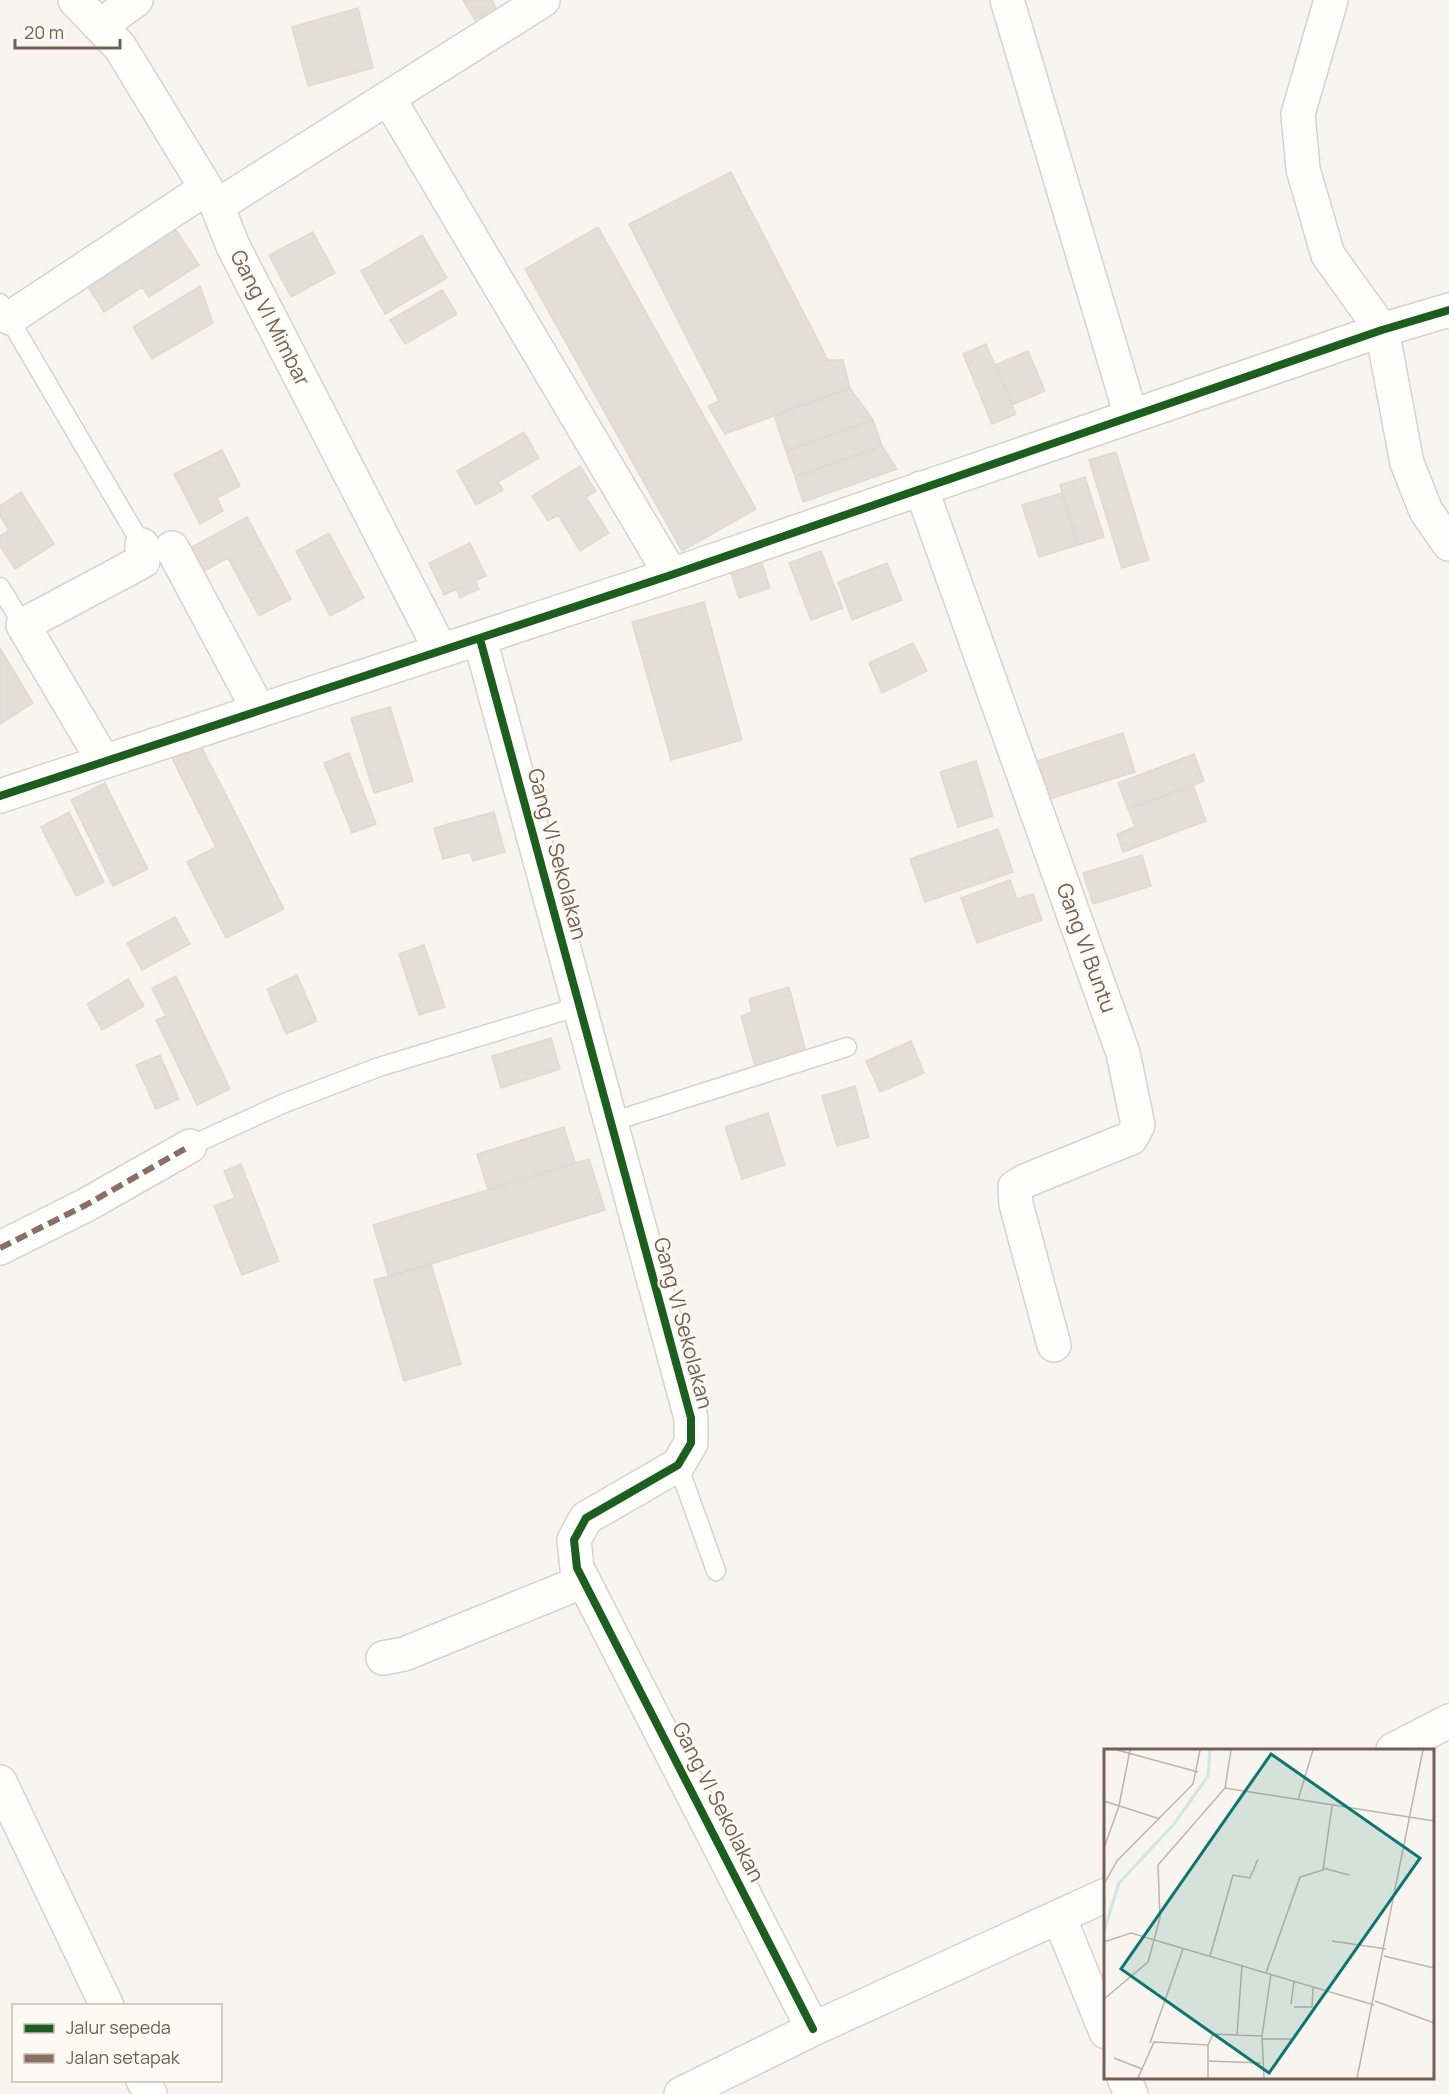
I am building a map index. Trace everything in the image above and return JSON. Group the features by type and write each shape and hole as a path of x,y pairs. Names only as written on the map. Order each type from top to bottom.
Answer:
{"street":[{"name":"Gang VI Mimbar","path":"75,0 101,24 120,47 211,197 233,246 441,651"},
{"path":"101,24 136,0"},
{"path":"5,310 388,99 543,0"},
{"path":"1007,0 1131,416"},
{"path":"1331,0 1298,114 1303,169 1328,255 1382,330 1407,463 1426,511 1449,544"},
{"path":"388,99 671,575"},
{"path":"0,796 671,575 1382,330 1449,310"},
{"name":"Gang VI Buntu","path":"921,488 1123,1053 1138,1125 1131,1138 1025,1181 1015,1188 1016,1204 1054,1345"},
{"path":"104,762 23,625 143,561 157,546 259,711"},
{"name":"Gang VI Sekolakan","path":"480,639 691,1418 691,1443 678,1465 586,1518 574,1540 577,1568 813,2029"},
{"path":"0,1248 86,1205 190,1146"},
{"path":"383,1658 404,1654 584,1581"},
{"path":"1394,1749 1449,1721"},
{"path":"0,1782 106,2004"},
{"path":"681,2094 813,2029 1104,1896"},
{"path":"1059,1917 1104,2027"},
{"path":"1124,2079 1131,2094"}],"lane":[{"path":"5,310 157,546"},
{"path":"0,587 23,625"},
{"path":"190,1146 282,1104 379,1067 580,1006"},
{"path":"611,1122 847,1047"},
{"path":"678,1465 716,1571"}],"building":[{"path":"463,0 492,0 496,8 475,20"},
{"path":"358,8 373,68 308,86 292,27"},
{"path":"731,172 828,360 843,360 850,388 725,434 708,406 719,401 629,224"},
{"path":"170,221 199,265 149,297 142,287 104,312 85,282"},
{"path":"598,227 756,509 682,551 525,269"},
{"path":"313,232 335,273 291,297 269,255"},
{"path":"422,235 447,278 385,314 361,271"},
{"path":"200,286 213,323 152,359 133,327"},
{"path":"442,290 457,314 405,344 390,320"},
{"path":"986,344 1016,414 992,424 963,354"},
{"path":"1028,351 1045,391 1012,405 995,365"},
{"path":"850,388 873,420 786,451 774,415"},
{"path":"873,420 882,446 795,477 786,451"},
{"path":"524,432 539,458 498,482 503,490 476,505 457,471"},
{"path":"882,446 897,469 803,502 795,477"},
{"path":"222,450 240,486 217,498 223,511 200,524 174,474"},
{"path":"1116,452 1149,560 1122,568 1089,460"},
{"path":"580,466 596,491 586,497 609,533 580,551 558,515 548,521 532,496"},
{"path":"1085,477 1104,537 1078,545 1060,485"},
{"path":"21,492 54,544 15,569 0,546 0,536 9,530 0,516 0,506"},
{"path":"1062,493 1078,545 1039,557 1022,505"},
{"path":"247,517 291,599 259,616 228,558 200,573 188,549"},
{"path":"329,533 364,598 330,616 296,551"},
{"path":"470,543 486,576 475,581 479,589 460,598 457,589 444,595 429,563"},
{"path":"821,551 843,608 811,620 789,563"},
{"path":"760,557 770,588 739,598 729,567"},
{"path":"887,563 902,600 852,620 838,582"},
{"path":"704,602 742,740 671,760 632,622"},
{"path":"913,643 927,671 882,693 869,663"},
{"path":"0,648 33,703 0,724"},
{"path":"390,707 413,781 374,793 351,718"},
{"path":"1123,733 1135,772 1049,799 1037,761"},
{"path":"199,742 284,909 226,938 187,862 216,847 171,756"},
{"path":"349,753 376,824 352,833 324,763"},
{"path":"1194,754 1204,781 1128,809 1118,783"},
{"path":"976,761 993,816 958,827 940,772"},
{"path":"105,783 148,869 113,886 71,800"},
{"path":"1193,785 1206,821 1123,852 1117,834 1135,827 1128,809"},
{"path":"69,812 104,882 76,896 41,827"},
{"path":"494,812 505,852 473,861 470,852 443,859 434,828"},
{"path":"998,829 1013,872 925,902 910,859"},
{"path":"1142,855 1151,886 1093,904 1083,873"},
{"path":"1010,880 1017,899 1033,894 1042,920 977,943 961,898"},
{"path":"175,917 190,944 142,970 127,943"},
{"path":"424,945 445,1007 419,1015 399,954"},
{"path":"297,975 317,1021 286,1034 267,989"},
{"path":"176,976 230,1089 197,1105 156,1020 166,1016 152,988"},
{"path":"128,979 144,1006 102,1030 87,1004"},
{"path":"789,987 806,1052 755,1066 741,1016 752,1012 749,999"},
{"path":"551,1038 560,1069 501,1088 492,1056"},
{"path":"911,1041 924,1073 880,1092 866,1061"},
{"path":"160,1055 179,1099 156,1109 136,1065"},
{"path":"855,1086 869,1137 837,1146 822,1096"},
{"path":"768,1113 785,1165 742,1179 725,1127"},
{"path":"564,1127 575,1163 488,1190 477,1154"},
{"path":"589,1159 605,1210 389,1277 373,1225"},
{"path":"241,1164 279,1261 242,1275 214,1206 235,1198 224,1171"},
{"path":"431,1264 461,1364 404,1381 374,1280"}],"marked path":[{"path":"0,1248 86,1205 190,1146"}],"cycle path":[{"path":"0,796 671,575 1382,330 1449,310"},
{"path":"480,639 691,1418 691,1443 678,1465 586,1518 574,1540 577,1568 813,2029"}]}
